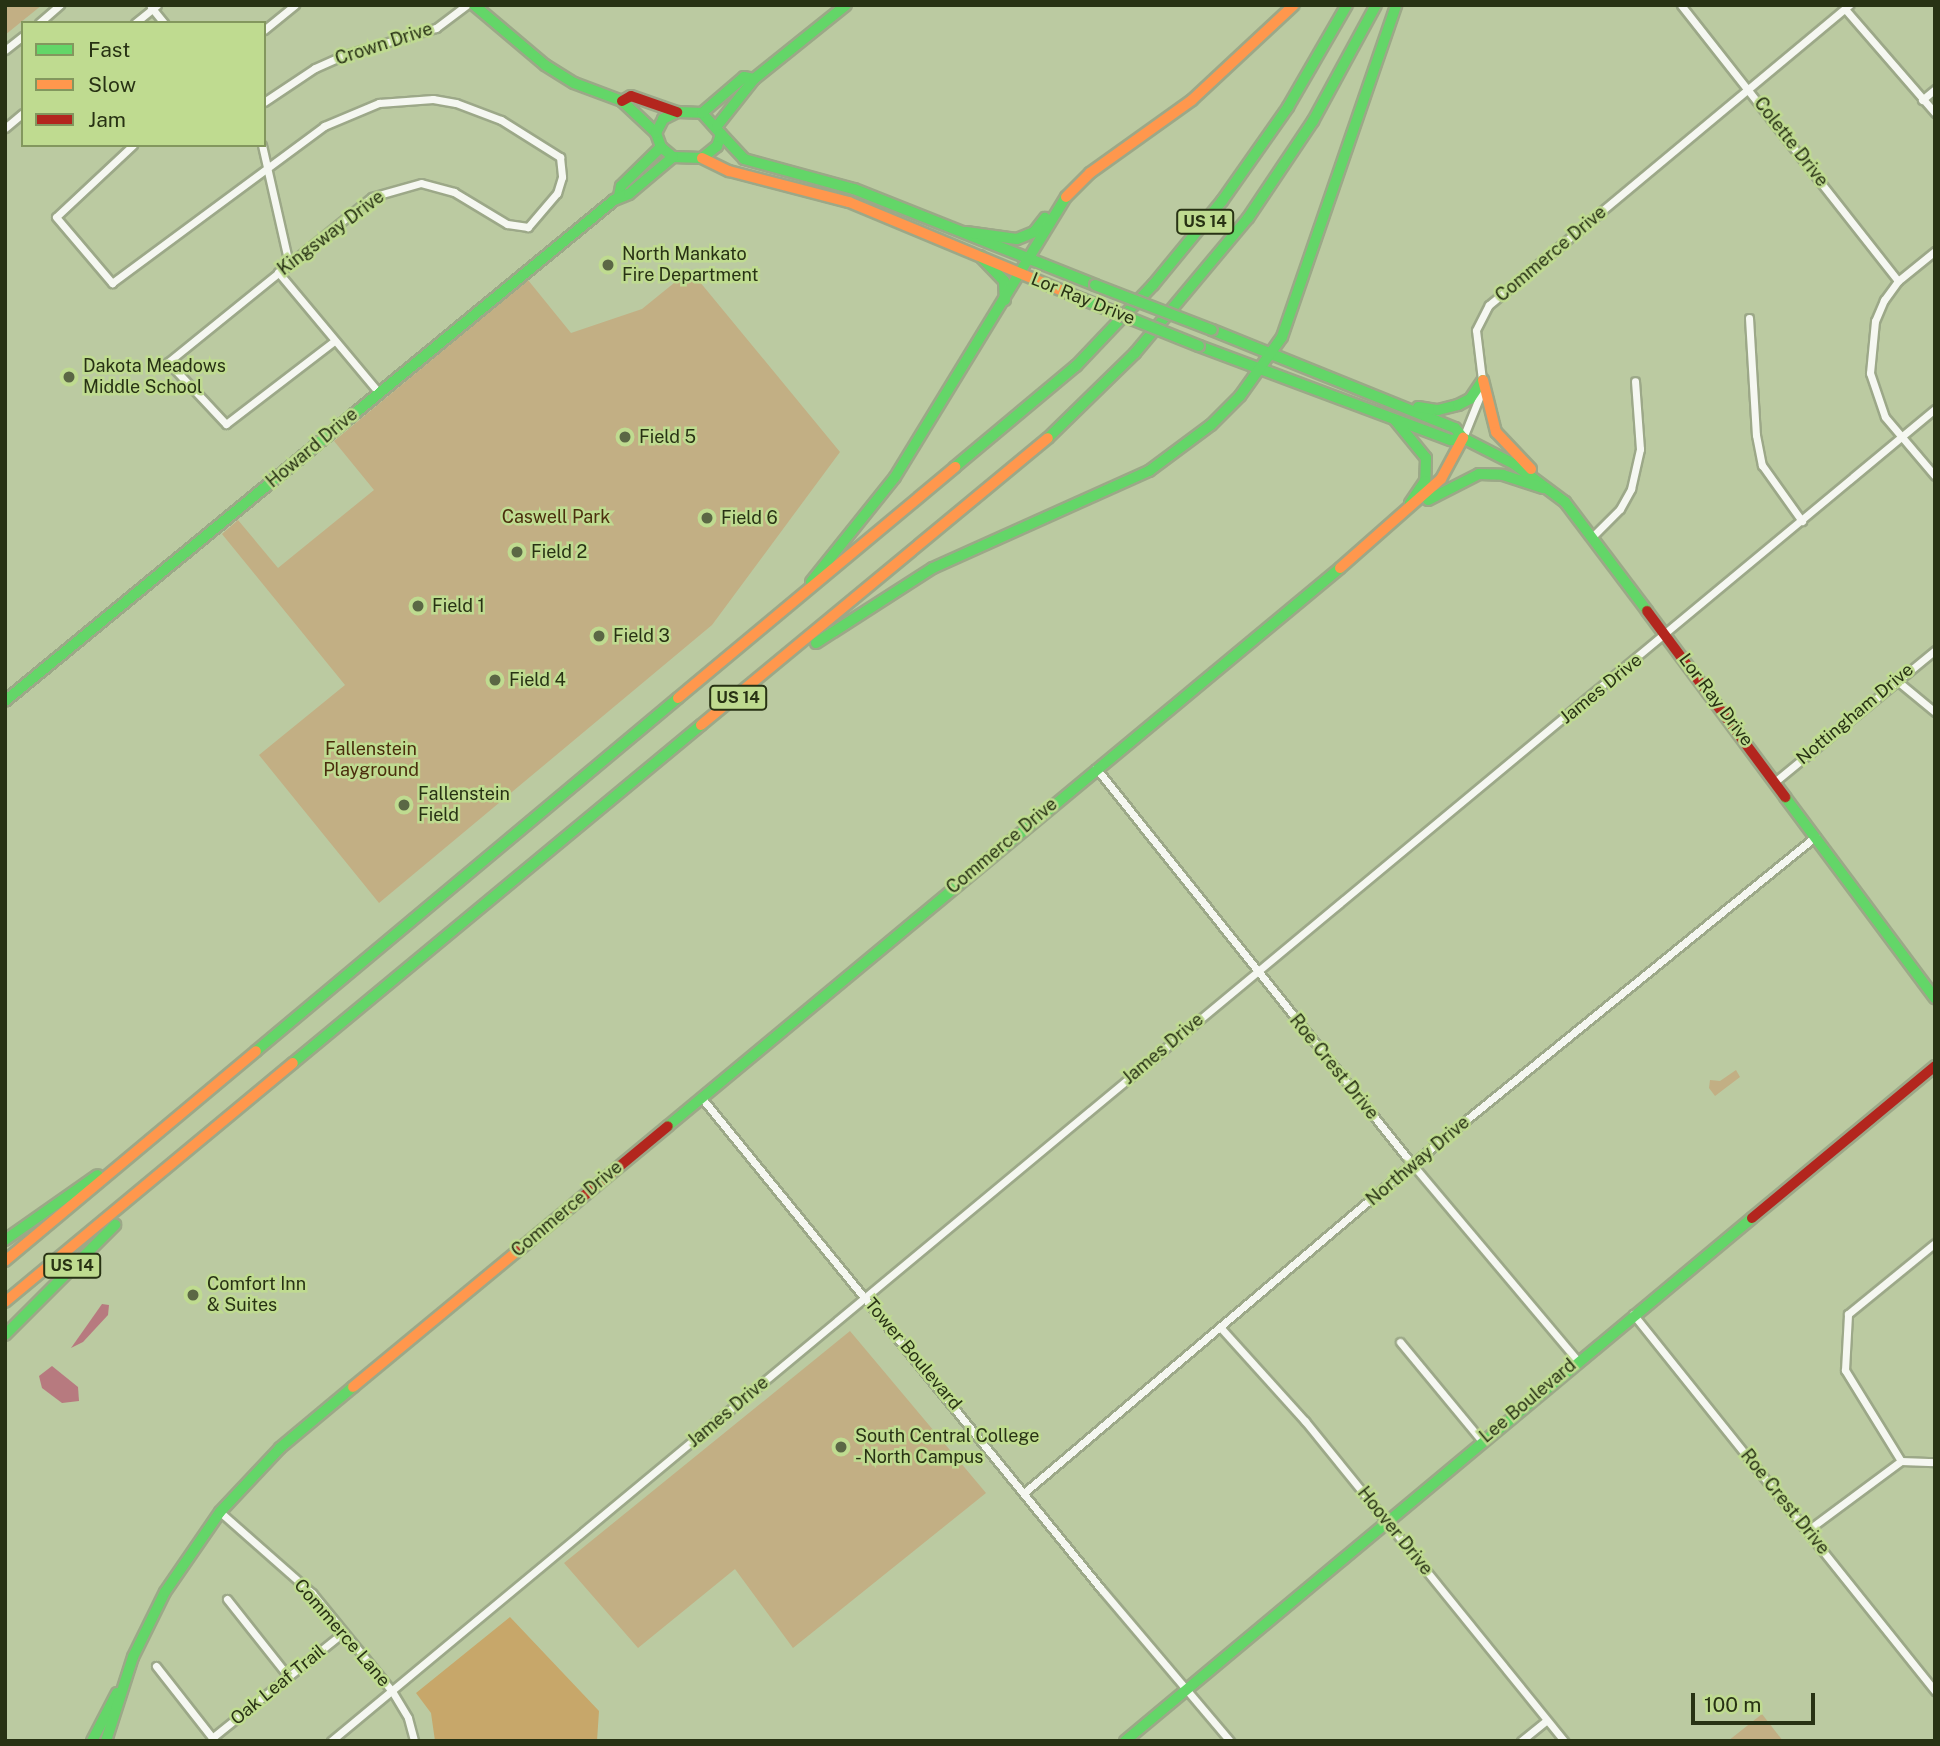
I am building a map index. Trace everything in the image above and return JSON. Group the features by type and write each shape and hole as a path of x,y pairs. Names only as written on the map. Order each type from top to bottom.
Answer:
{"main road":[{"path":"474,5 545,65 574,83 622,101 656,133 661,147 673,157 702,159 717,146 719,130 754,79 846,5"},
{"path":"966,232 1007,239 1027,236 1080,182 1192,100 1294,5"},
{"name":"US 14","path":"5,1261 1027,410 1114,328 1185,247 1259,151 1347,5"},
{"name":"US 14","path":"5,1303 762,678 1055,432 1135,353 1248,218 1313,121 1376,5"},
{"path":"762,678 933,568 1149,471 1212,425 1261,371 1274,352 1396,5"},
{"path":"702,113 744,77 754,79"},
{"path":"622,101 631,96 677,112 702,113 719,130"},
{"path":"656,133 663,119 677,112"},
{"name":"Lor Ray Drive","path":"719,130 744,159 854,189 1402,404 1455,428 1463,438 1514,464 1552,491 1593,536 1777,780 1935,998"},
{"name":"Howard Drive","path":"619,196 621,186 661,147"},
{"name":"Howard Drive","path":"5,701 619,196 629,194 673,157"},
{"name":"Lor Ray Drive","path":"702,159 729,171 849,202 1261,371 1451,440 1463,438"},
{"path":"779,182 783,170"},
{"path":"784,614 895,477 1032,258 1064,200 1080,182"},
{"path":"979,256 1004,281 1005,302"},
{"path":"1402,404 1448,409 1470,399 1483,380"},
{"path":"1483,380 1496,432 1552,491"},
{"path":"1391,416 1422,449 1427,472 1418,494 1392,524"},
{"name":"Commerce Drive","path":"92,1741 101,1718 122,1685 165,1591 220,1512 280,1448 1096,768 1402,517 1441,479 1463,438"},
{"path":"1402,517 1455,482 1479,474 1503,475 1552,491"},
{"name":"Lee Boulevard","path":"1125,1741 1577,1360 1935,1066"},
{"path":"5,1240 76,1187 124,1162"},
{"name":"US 14","path":"5,1335 116,1224 137,1196"},
{"name":"Commerce Drive","path":"108,1741 122,1685"},
{"path":"86,1741 101,1718"}],"street":[{"path":"41,21 60,5"},
{"path":"266,28 295,5"},
{"name":"Crown Drive","path":"266,101 315,68 344,55 436,28 466,5"},
{"name":"Colette Drive","path":"1681,5 1751,89 1898,281"},
{"path":"137,21 153,6 163,21"},
{"path":"1847,7 1935,113"},
{"name":"Commerce Drive","path":"1463,438 1483,380 1476,330 1489,305 1847,7"},
{"path":"5,50 21,38"},
{"path":"1922,100 1935,89"},
{"name":"Kingsway Drive","path":"131,147 56,217 112,284 342,115 379,103 433,99 501,120 560,157 562,165 557,193 528,227 507,225 454,192 421,183 372,197 168,362 226,424 334,341"},
{"path":"5,128 21,115"},
{"path":"263,147 289,264"},
{"path":"1935,251 1898,281 1875,321 1870,373 1876,401 1935,476"},
{"path":"278,272 379,393"},
{"path":"1749,318 1756,435 1762,465 1802,521"},
{"path":"1593,536 1620,509 1631,489 1640,449 1635,382"},
{"name":"James Drive","path":"331,1741 1256,970 1935,409"},
{"name":"Nottingham Drive","path":"1777,780 1895,679 1935,650"},
{"path":"1895,679 1935,712"},
{"name":"Roe Crest Drive","path":"1096,768 1412,1164 1577,1360"},
{"name":"Northway Drive","path":"1025,1492 1412,1164 1816,836"},
{"name":"Tower Boulevard","path":"701,1097 1185,1690 1230,1741"},
{"path":"1901,1461 1845,1370 1848,1314 1935,1243"},
{"name":"Roe Crest Drive","path":"1633,1314 1935,1691"},
{"name":"Hoover Drive","path":"1220,1326 1387,1522 1564,1741"},
{"path":"1400,1342 1481,1440"},
{"path":"1808,1530 1901,1461 1935,1462"},
{"name":"Commerce Lane","path":"220,1512 312,1594 392,1691 408,1718 414,1741"},
{"path":"227,1599 288,1676"},
{"name":"Oak Leaf Trail","path":"214,1739 344,1632"},
{"path":"156,1665 214,1739"},
{"path":"1521,1741 1547,1720"}],"green space":[{"path":"5,5 42,5 21,21 5,35"},
{"name":"Caswell Park","path":"690,270 840,452 712,625 379,903 259,755 345,685 222,534 238,520 278,568 374,490 334,441 528,280 571,333 642,309"},
{"path":"1736,1070 1740,1077 1715,1096 1709,1088 1710,1080 1720,1081"},
{"path":"850,1331 986,1493 793,1648 735,1569 638,1648 564,1563"},
{"path":"1762,1714 1783,1741 1728,1741"}],"shaded area":[{"path":"102,1304 109,1305 108,1315 83,1342 71,1348"},
{"path":"52,1366 78,1387 79,1401 62,1403 42,1388 39,1376"},
{"path":"510,1617 599,1711 597,1741 435,1741 431,1713 416,1693"}],"traffic: fast":[{"path":"474,5 545,65 574,83 622,101 656,133"},
{"path":"717,126 754,79 846,5"},
{"path":"955,467 1076,366 1153,285 1222,201 1288,107 1347,5"},
{"path":"1048,438 1135,353 1248,218 1313,121 1376,5"},
{"path":"816,643 933,568 1149,471 1211,425 1240,396 1282,337 1396,5"},
{"path":"702,113 744,77 754,79"},
{"path":"677,112 702,113 721,134 717,146 702,158 673,157 661,147 656,133 663,119 677,112"},
{"path":"721,134 744,159 854,189 1095,285"},
{"path":"619,196 621,186 661,147"},
{"path":"5,701 614,200 629,194 673,157"},
{"path":"811,582 895,477 1066,197"},
{"path":"966,232 1017,239 1034,232 1045,218"},
{"path":"980,256 1004,281 1005,300"},
{"path":"1095,285 1212,330"},
{"path":"1082,299 1199,346"},
{"path":"1212,330 1455,428 1463,438 1514,464 1565,502 1647,611"},
{"path":"1199,346 1451,440 1463,438"},
{"path":"1418,407 1438,410 1458,405 1470,399 1483,380"},
{"path":"1395,420 1426,458 1425,481 1410,503"},
{"path":"1428,500 1479,474 1503,475 1543,488"},
{"path":"668,1126 1340,568"},
{"path":"256,1051 678,698"},
{"path":"293,1063 701,725"},
{"path":"1785,797 1935,998"},
{"path":"5,1240 98,1175"},
{"path":"1125,1741 1752,1218"},
{"path":"5,1335 115,1225"},
{"path":"106,1741 133,1657 165,1592 220,1512 280,1448 353,1387"},
{"path":"92,1741 117,1693"}],"traffic: slow":[{"path":"1066,197 1090,173 1192,100 1294,5"},
{"path":"702,158 729,171 849,202 1082,299"},
{"path":"1483,380 1496,432 1531,469"},
{"path":"701,725 1048,438"},
{"path":"1340,568 1441,479 1463,438"},
{"path":"678,698 955,467"},
{"path":"5,1261 256,1051"},
{"path":"5,1302 293,1063"},
{"path":"353,1387 520,1249"}],"traffic: jam":[{"path":"622,101 631,96 677,112"},
{"path":"1647,611 1785,797"},
{"path":"1752,1218 1935,1066"},
{"path":"520,1249 668,1126"}],"place":[{"name":"North Mankato Fire Department","path":"608,265"},
{"name":"Dakota Meadows Middle School","path":"69,377"},
{"name":"Field 5","path":"625,437"},
{"name":"Field 6","path":"707,518"},
{"name":"Field 2","path":"517,552"},
{"name":"Field 1","path":"418,606"},
{"name":"Field 3","path":"599,636"},
{"name":"Field 4","path":"495,680"},
{"name":"Fallenstein Field","path":"404,805"},
{"name":"Comfort Inn & Suites","path":"193,1295"},
{"name":"South Central College - North Campus","path":"841,1447"}],"park label":[{"name":"Fallenstein Playground","path":"371,760"}]}
